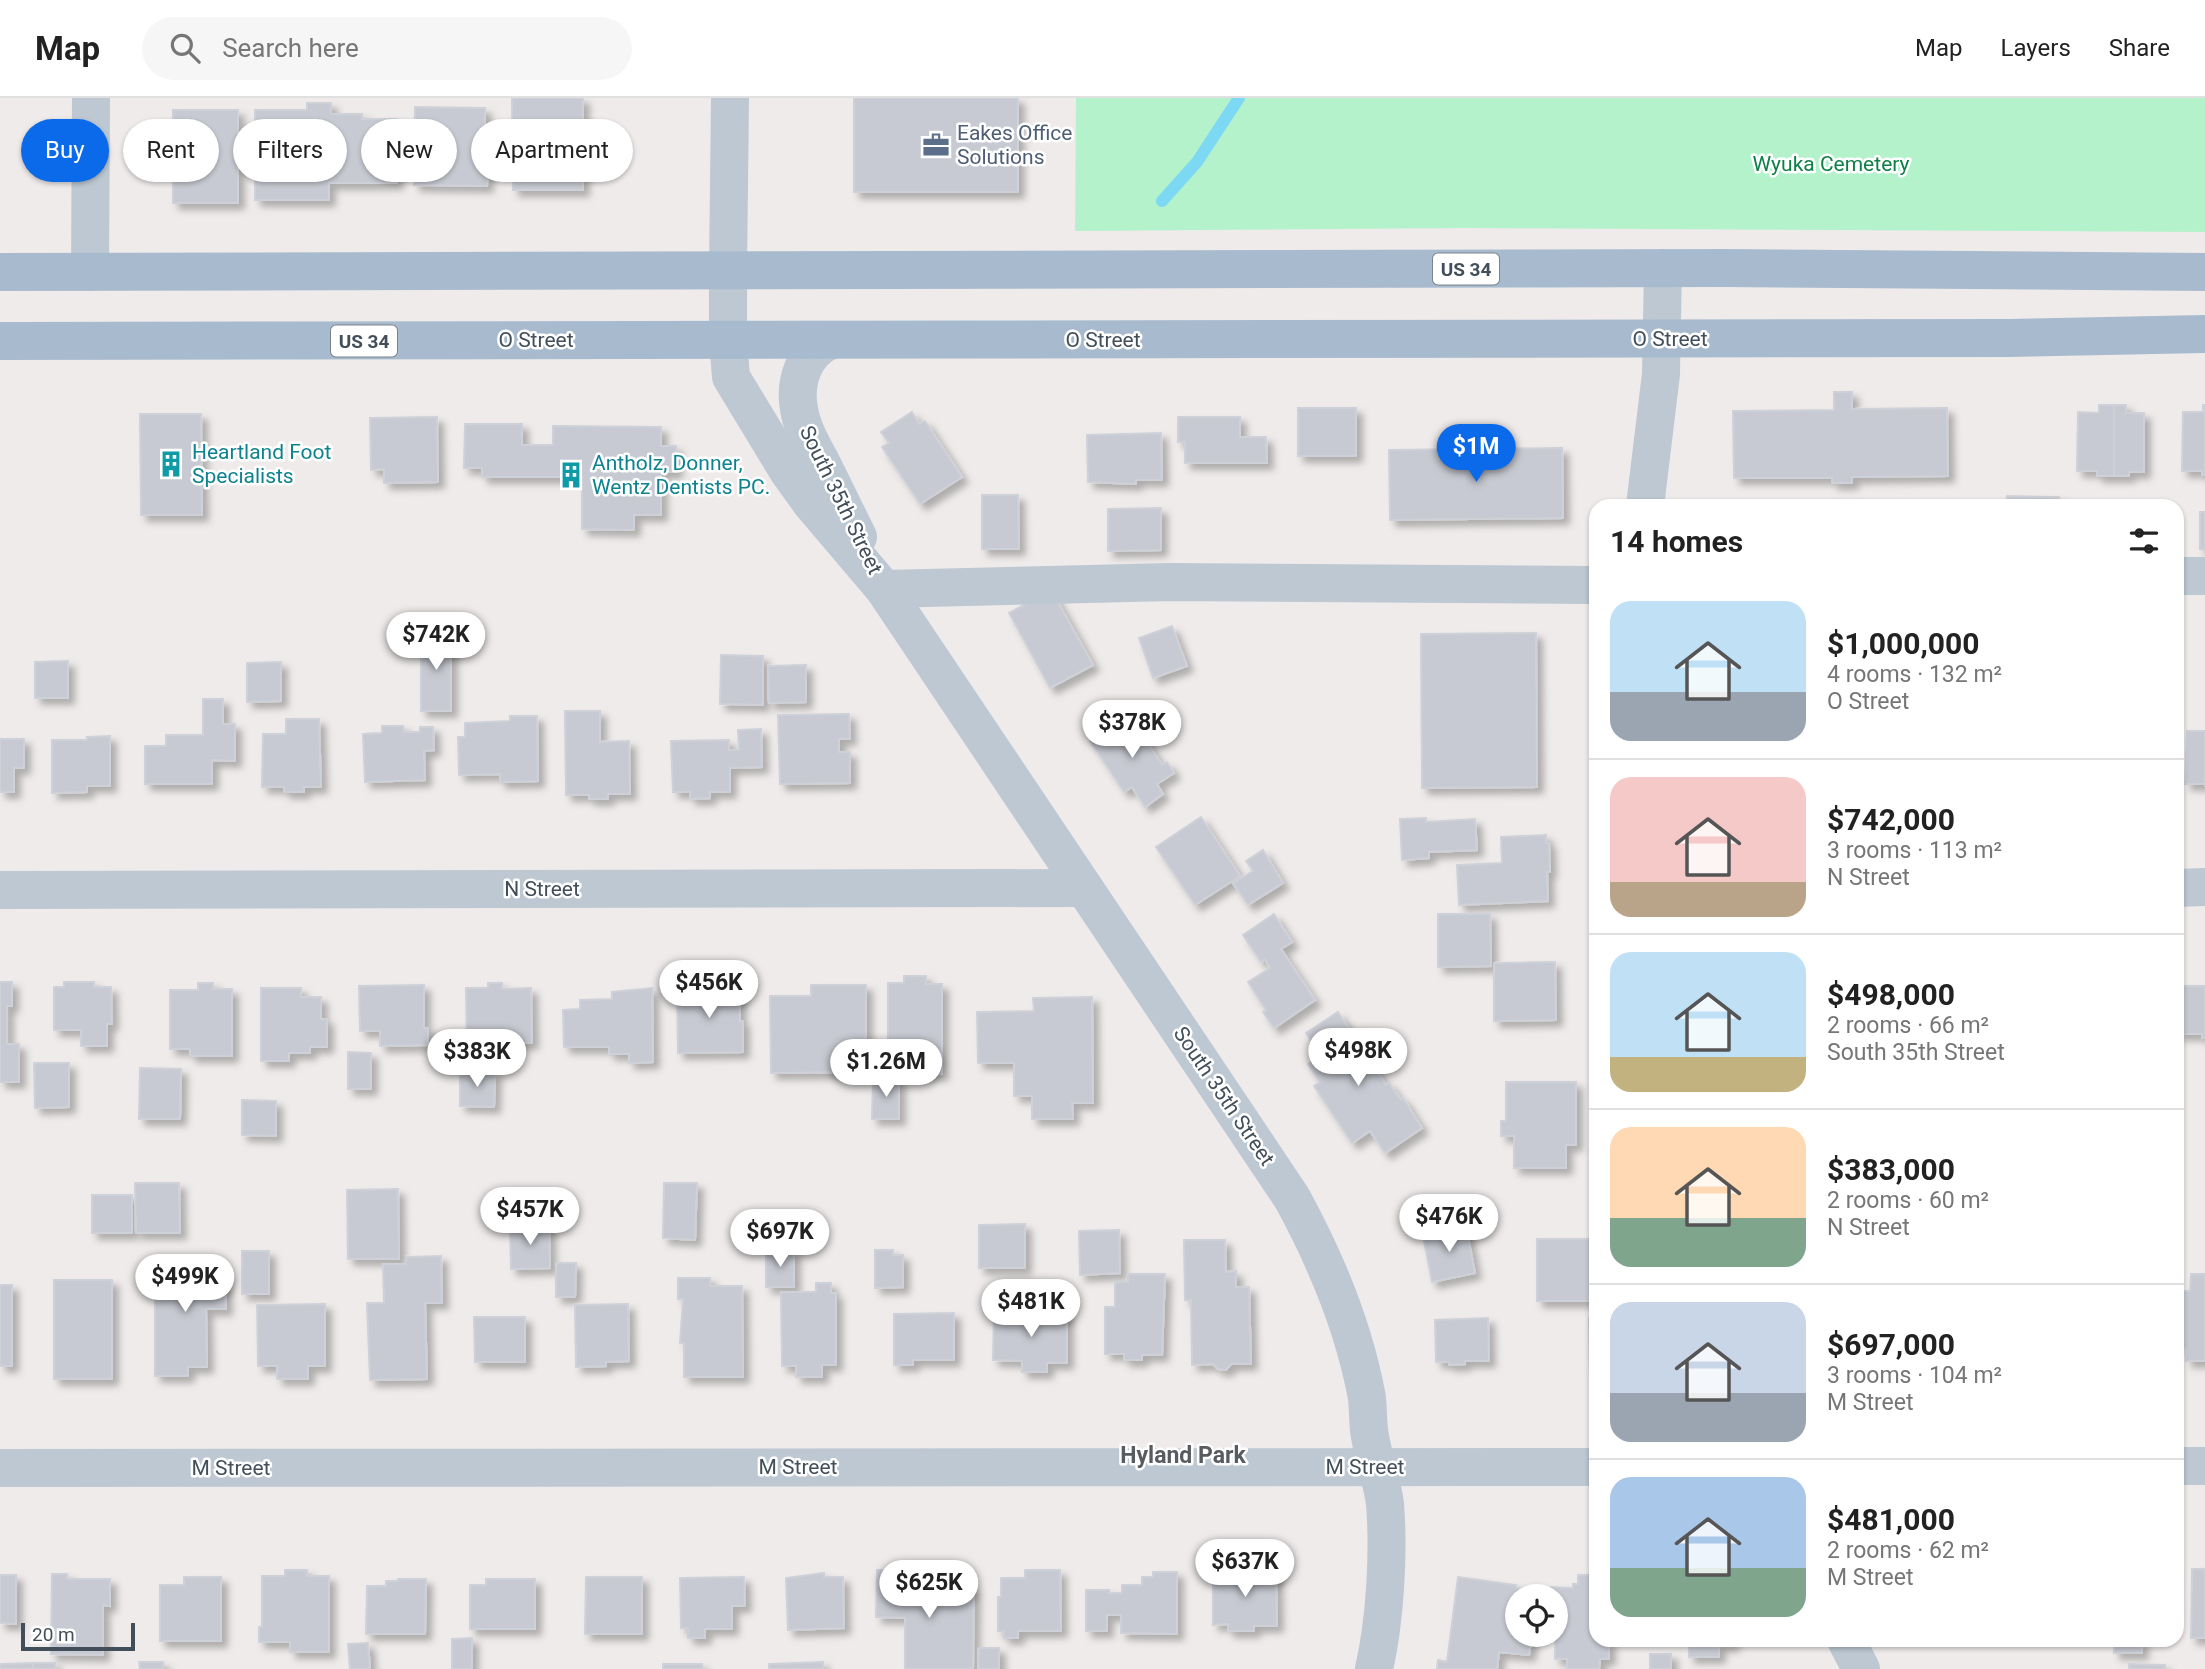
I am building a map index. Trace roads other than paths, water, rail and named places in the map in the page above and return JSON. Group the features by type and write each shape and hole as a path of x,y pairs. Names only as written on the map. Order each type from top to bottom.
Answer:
{"main road":[{"name":"US 34","path":"0,272 1663,268 2205,272"},
{"name":"O Street","path":"0,341 2009,338 2205,334"}],"street":[{"path":"90,271 91,98"},
{"name":"South 35th Street","path":"730,98 728,340 732,377 788,471 811,503 884,589 1292,1199 1341,1302 1353,1338 1385,1503 1382,1615 1374,1669"},
{"path":"1646,499 1657,422 1663,339 1663,268"},
{"name":"South 35th Street","path":"829,341 812,351 800,376 797,390 799,410 807,435 884,589"},
{"path":"2184,576 2205,576"},
{"path":"884,589 1171,582 1589,585"},
{"path":"2184,888 2205,887"},
{"name":"N Street","path":"0,890 1084,888"},
{"name":"M Street","path":"0,1468 1589,1466"},
{"path":"2184,1466 2205,1466"},
{"path":"1850,1647 1861,1669"}],"waterway":[{"path":"1162,201 1197,162 1239,98"}],"place":[{"name":"Eakes Office Solutions","path":"936,145"},
{"name":"Heartland Foot Specialists","path":"171,464"},
{"name":"Antholz, Donner, Wentz Dentists PC.","path":"571,475"}],"district":[{"name":"Hyland Park","path":"1183,1455"}],"park label":[{"name":"Wyuka Cemetery","path":"1831,164"}]}
